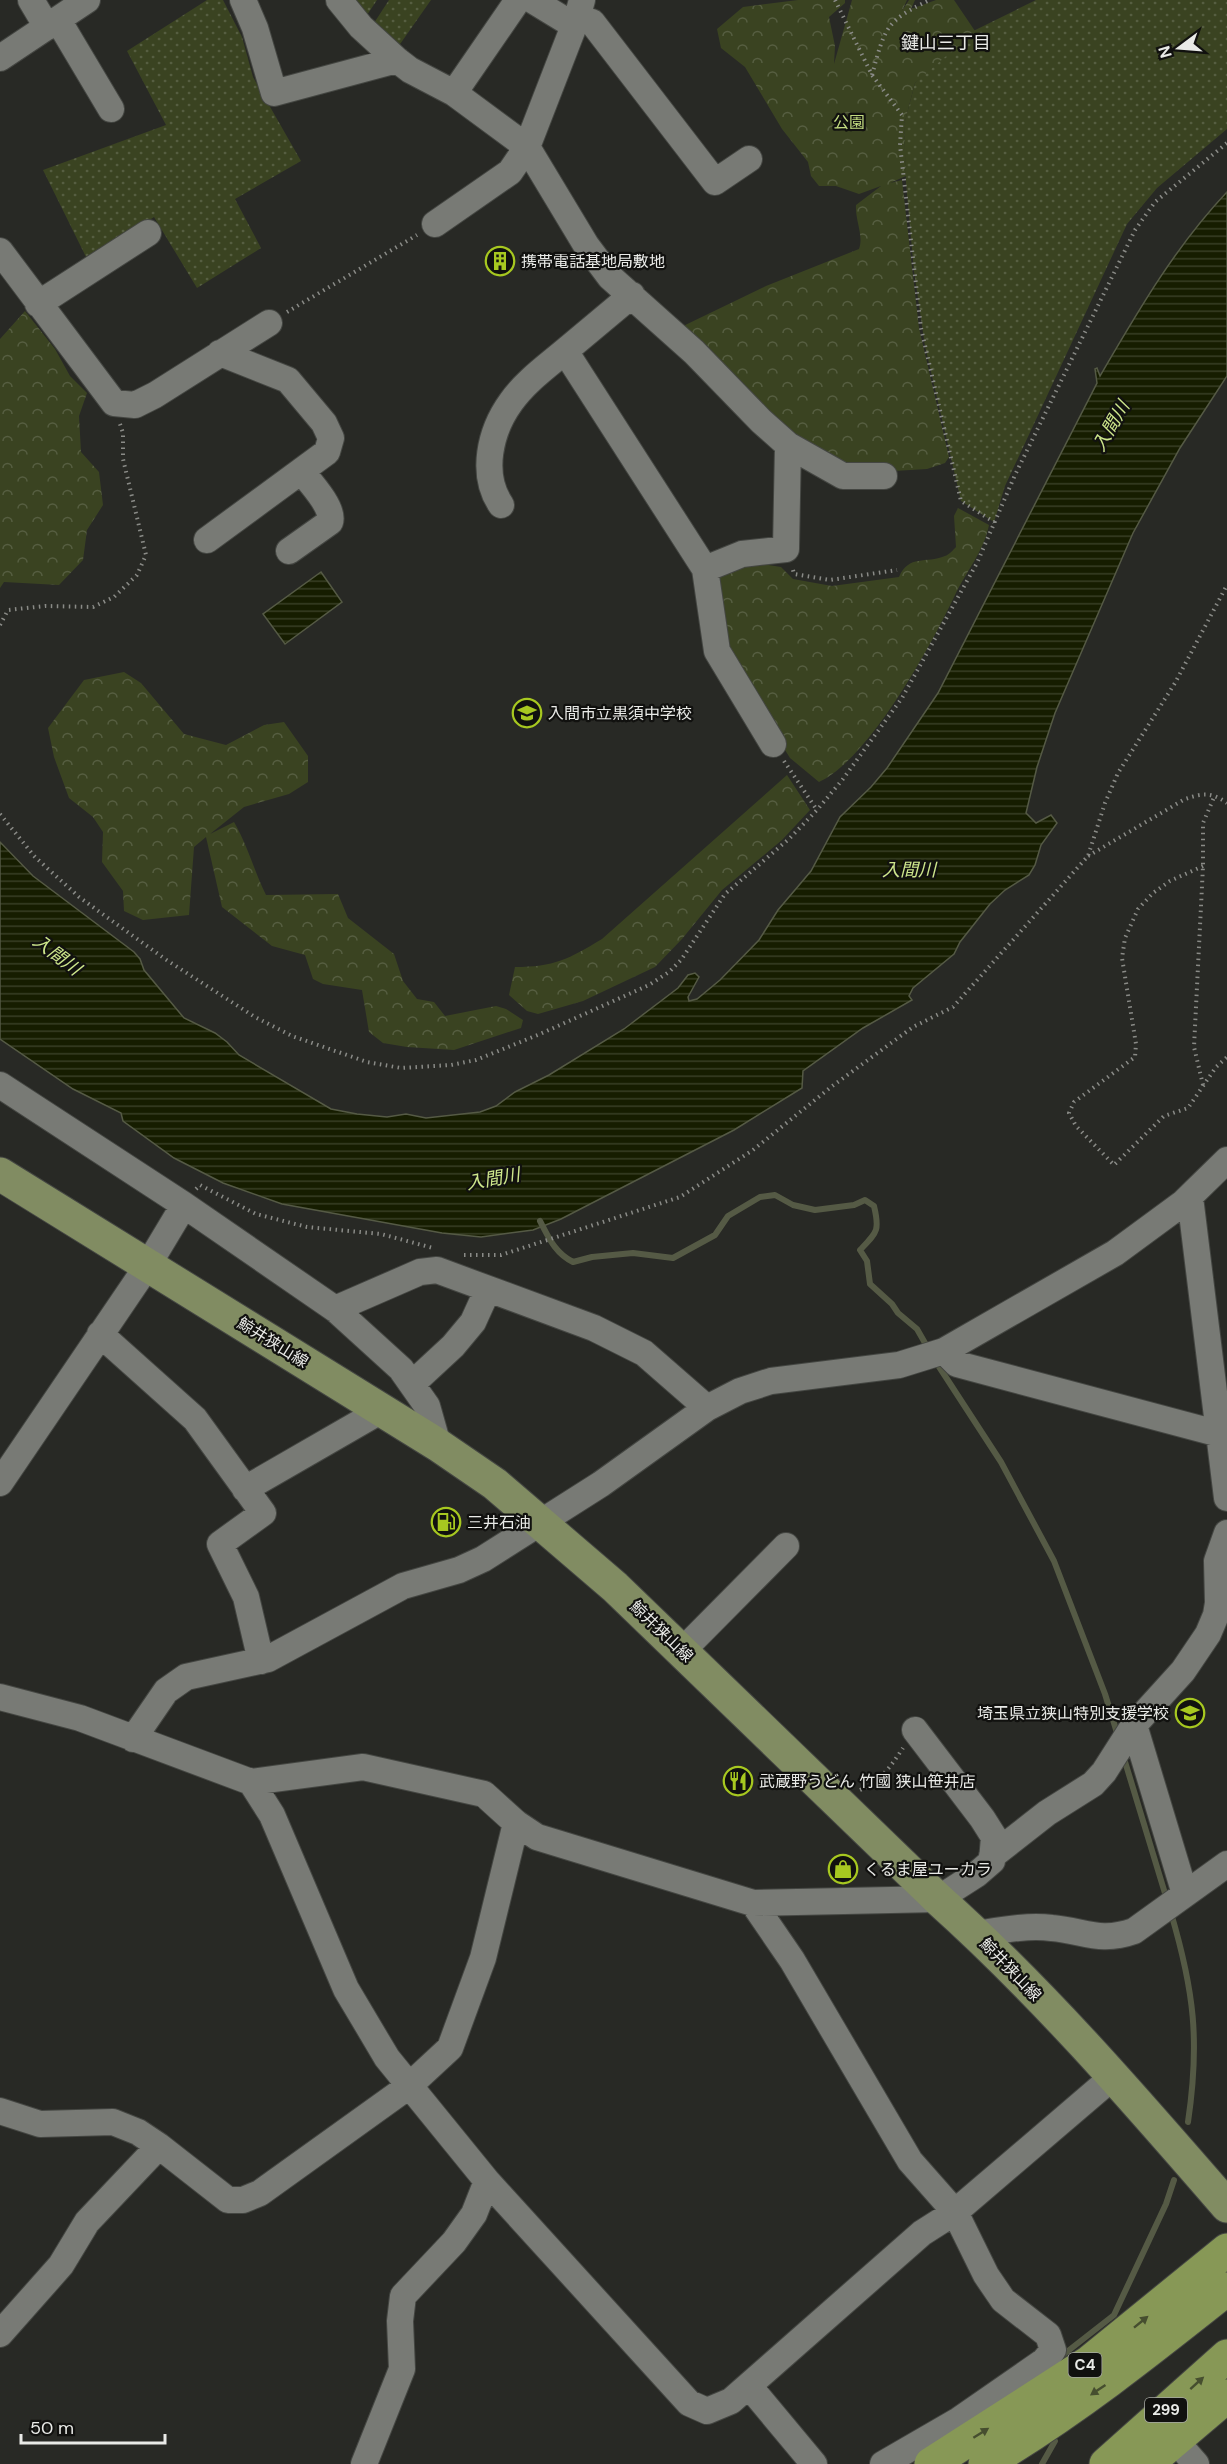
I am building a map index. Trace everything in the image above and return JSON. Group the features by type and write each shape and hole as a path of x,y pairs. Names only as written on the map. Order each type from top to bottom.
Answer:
{"highway":[{"name":"C4","path":"931,2464 1089,2363 1227,2250"},
{"name":"C4","path":"985,2464 1018,2445 1108,2383 1227,2289"},
{"name":"299","path":"1106,2464 1227,2356"},
{"name":"299","path":"1147,2464 1227,2396"}],"main road":[{"name":"鯨井狭山線","path":"0,1174 438,1444 495,1484 541,1521 615,1587 977,1934 1114,2076 1227,2206"}],"street":[{"path":"31,0 52,23 111,109"},
{"path":"0,58 87,0"},
{"path":"243,0 255,28 274,93 397,60"},
{"path":"339,0 361,27 397,60 410,70 454,93 527,147 586,245 609,277 694,352 788,446 843,476 884,476"},
{"path":"454,93 518,0"},
{"path":"532,0 577,14 592,22 716,182 749,159"},
{"path":"435,224 510,172 527,147 577,14"},
{"path":"38,304 148,233"},
{"path":"0,251 114,403 135,405 155,395 269,323"},
{"path":"501,505 494,495 489,477 489,458 500,419 511,401 530,380 632,295"},
{"path":"565,351 705,569 717,651 773,744"},
{"path":"207,540 327,452 331,438 324,423 288,380 220,353"},
{"path":"705,569 742,554 786,549 788,446"},
{"path":"289,551 332,519 329,509 301,471"},
{"path":"0,1085 184,1205 335,1309 401,1369 427,1406 438,1444"},
{"path":"132,1739 166,1691 186,1677 261,1660 295,1646 403,1586 459,1570 483,1559 601,1484 707,1408 740,1391 771,1381 899,1365 944,1351 1115,1253 1190,1197 1227,1160"},
{"path":"1190,1197 1223,1435 1227,1498"},
{"path":"0,1483 148,1264 184,1205"},
{"path":"335,1309 420,1272 437,1270 594,1328 644,1353 707,1408"},
{"path":"412,1384 453,1346 473,1322 488,1289"},
{"path":"100,1334 195,1419 263,1513 220,1544 246,1597 261,1660"},
{"path":"944,1351 957,1364 1223,1435"},
{"path":"245,1490 382,1410"},
{"path":"992,1856 1047,1814 1093,1784 1104,1772 1134,1725 1183,1671 1208,1634 1216,1615 1217,1561 1227,1533"},
{"path":"682,1651 786,1546"},
{"path":"0,1698 80,1718 250,1782 363,1767 484,1794 516,1823 537,1837 753,1903 938,1899 977,1874 992,1861 994,1837 915,1730"},
{"path":"1134,1725 1173,1902"},
{"path":"250,1782 272,1815 346,1989 387,2058 487,2181 689,2403 707,2411 731,2401 922,2233 955,2212 1114,2076"},
{"path":"0,2111 40,2124 113,2122 138,2132 159,2146 228,2200 243,2200 260,2193 409,2086 450,2048 483,1958 516,1823"},
{"path":"977,1934 1024,1927 1052,1928 1107,1937 1119,1936 1134,1931 1227,1864"},
{"path":"753,1903 792,1960 910,2161 955,2212 986,2275 1004,2300 1048,2335 1053,2350 1044,2361 959,2420 883,2464"},
{"path":"0,2334 60,2265 87,2222 159,2146"},
{"path":"364,2464 402,2369 400,2321 403,2296 454,2242 474,2214 487,2181"},
{"path":"749,2386 814,2464"},
{"path":"1175,2440 1196,2464"}],"path":[{"path":"835,0 873,75 902,115 900,145 921,328 961,501 994,522"},
{"path":"873,75 884,34 903,13 930,0"},
{"path":"0,814 35,857 79,897 165,959 255,1017 292,1036 367,1062 401,1068 451,1065 476,1060 649,985 669,972 681,960 725,894 790,838 817,810 843,779 902,698 977,563 994,522 1099,300 1135,230 1155,202 1227,143"},
{"path":"269,323 435,224"},
{"path":"0,625 8,610 45,606 93,607 114,597 137,575 146,555 123,459 123,433 114,403"},
{"path":"786,549 794,574 830,580 897,570"},
{"path":"1088,856 1105,803 1118,773 1175,683 1227,585"},
{"path":"773,744 817,810"},
{"path":"456,1253 501,1255 563,1233 680,1197 753,1150 831,1087 913,1027 953,1007 1088,856 1185,800 1202,793 1215,795 1227,803"},
{"path":"1203,1086 1194,1047 1203,823 1215,795"},
{"path":"1203,866 1170,881 1153,893 1138,909 1125,938 1122,958 1136,1044 1135,1057 1074,1102 1070,1113 1076,1126 1114,1165 1164,1116 1188,1108 1227,1057"},
{"path":"184,1205 200,1185 256,1214 308,1227 381,1233 434,1248"},
{"path":"833,1797 873,1784 894,1761 915,1730"}],"green space":[{"path":"207,0 223,0 242,37 253,77 301,161 235,199 261,248 197,288 154,217 88,261 43,170 166,125 127,51"},
{"path":"355,0 377,0 367,15"},
{"path":"389,0 431,0 398,47 374,23"},
{"name":"公園","path":"798,0 845,0 845,3 829,17 835,46 834,64 852,0 907,0 902,11 909,0 915,0 911,9 936,0 954,0 975,31 915,83 904,125 906,176 890,183 902,180 919,328 949,457 945,463 927,469 860,473 797,442 679,328 766,286 859,249 856,205 881,186 859,194 836,186 819,186 811,176 808,162 782,129 745,67 721,48 717,29 743,7"},
{"path":"1036,0 1227,0 1227,129 1157,188 1127,224 1005,486 994,522 961,501 925,346 914,271 906,183 904,125 915,83 959,38"},
{"path":"25,311 55,349 70,376 87,393 79,416 81,452 99,472 103,505 87,530 83,560 59,585 4,582 0,588 0,339"},
{"path":"958,508 989,525 979,553 959,586 915,671 897,699 858,750 838,769 819,782 790,758 723,650 711,573 743,561 781,567 793,579 832,586 899,577 903,570 913,562 945,556 956,547 954,516"},
{"path":"124,672 141,683 184,734 226,745 264,725 284,722 308,756 308,782 289,794 244,807 210,834 234,822 266,895 338,894 348,918 394,954 403,981 417,999 434,1002 445,1016 496,1006 506,1009 523,1020 521,1028 454,1050 383,1043 369,1032 362,990 323,984 313,979 305,955 272,946 222,907 206,837 194,847 189,915 143,920 124,911 123,891 102,862 103,832 93,817 69,798 54,757 48,728 84,680"},
{"path":"787,775 810,810 782,840 722,890 682,939 655,967 583,1001 538,1014 527,1011 509,995 515,967 529,967 561,960 602,939"}],"water":[{"name":"入間川","path":"1227,192 1227,376 1180,448 1133,533 1055,713 1037,767 1026,813 1036,823 1051,815 1057,823 1041,845 1035,865 1029,875 1005,890 990,904 960,942 954,954 913,988 909,996 912,1000 863,1028 803,1071 802,1088 734,1130 561,1219 533,1230 481,1237 442,1233 282,1204 223,1183 174,1158 123,1121 121,1113 73,1089 0,1039 0,842 33,876 134,952 140,959 144,970 184,1018 215,1033 239,1055 331,1109 387,1117 406,1114 426,1118 480,1112 496,1106 515,1092 549,1075 624,1029 678,988 688,975 695,973 699,977 688,997 689,1001 697,999 720,980 759,940 778,910 811,871 840,817 887,768 938,693 1097,383 1095,369 1097,368 1100,376 1174,257"},
{"path":"321,572 342,602 285,644 263,614"}],"waterway":[{"path":"540,1221 557,1250 573,1262 592,1257 633,1253 673,1258 715,1235 728,1216 760,1197 775,1195 793,1205 815,1210 854,1205 865,1200 874,1206 877,1221 876,1231 860,1250 867,1261 870,1284 917,1329 929,1350"},
{"path":"934,1359 1001,1462 1054,1561 1105,1694 1118,1736"},
{"path":"1123,1755 1167,1900"},
{"path":"1171,1913 1185,1967 1193,2016 1194,2066 1188,2122"},
{"path":"1059,2358 1114,2315 1166,2204 1174,2180"},
{"path":"1042,2464 1055,2441 1050,2433"}],"place":[{"name":"携帯電話基地局敷地","path":"500,261"},
{"name":"入間市立黒須中学校","path":"527,713"},
{"name":"三井石油","path":"446,1522"},
{"name":"埼玉県立狭山特別支援学校","path":"1190,1713"},
{"name":"武蔵野うどん 竹國 狭山笹井店","path":"738,1781"},
{"name":"くるま屋ユーカラ","path":"843,1869"}],"district":[{"name":"鍵山三丁目","path":"946,43"}]}
